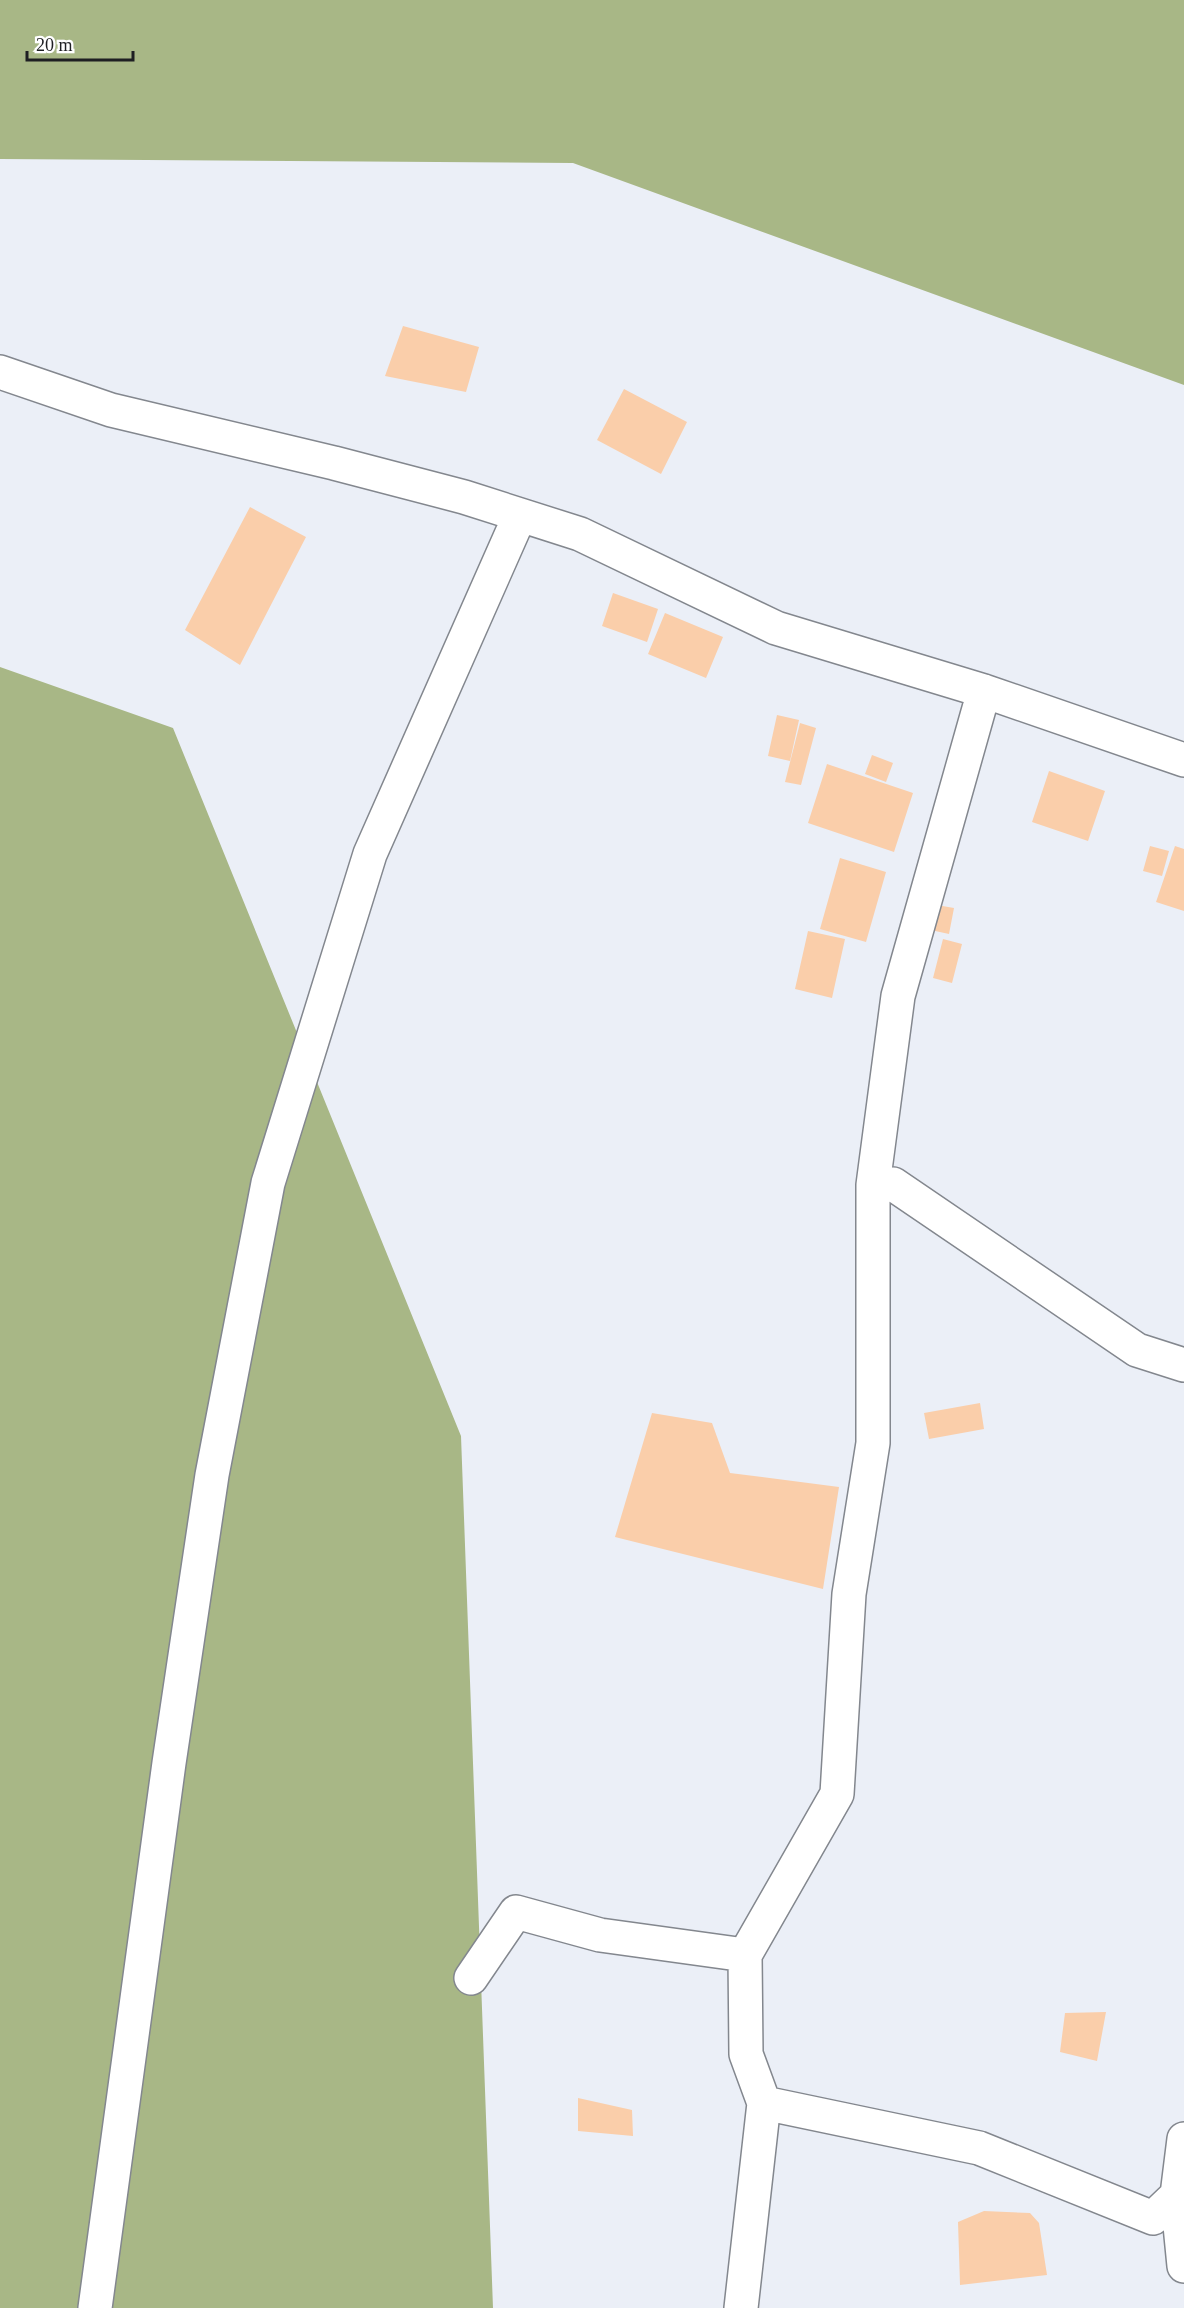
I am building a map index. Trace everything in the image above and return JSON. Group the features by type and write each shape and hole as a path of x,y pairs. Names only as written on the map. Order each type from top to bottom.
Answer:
{"street":[{"path":"0,372 111,410 334,463 464,497 580,534 776,628 984,691 1184,760"},
{"path":"95,2308 169,1763 212,1475 268,1183 370,854 520,515"},
{"path":"741,2308 764,2103 746,2054 745,1955 837,1794 849,1594 873,1443 873,1185 898,996 984,691"},
{"path":"893,1184 1137,1350 1184,1365"},
{"path":"471,1978 516,1912 600,1935 745,1955"},
{"path":"764,2103 979,2148 1154,2218 1177,2195"},
{"path":"1184,2139 1177,2195 1184,2266"}],"green space":[{"path":"0,0 1184,0 1184,385 573,163 0,159"},
{"path":"0,667 173,728 461,1436 493,2308 0,2308"}],"building":[{"path":"403,326 479,347 466,392 385,376"},
{"path":"624,389 687,422 661,474 597,440"},
{"path":"250,507 306,537 240,665 185,630"},
{"path":"613,593 658,609 647,642 602,626"},
{"path":"665,613 723,637 706,678 648,654"},
{"path":"777,715 799,720 790,761 768,756"},
{"path":"800,723 816,728 801,785 785,782"},
{"path":"872,755 893,763 886,782 865,774"},
{"path":"827,764 913,793 894,852 808,823"},
{"path":"1049,771 1105,791 1088,841 1032,822"},
{"path":"1150,846 1169,851 1162,876 1143,871"},
{"path":"1175,846 1184,849 1184,911 1156,902"},
{"path":"840,858 886,872 866,942 820,929"},
{"path":"931,904 954,908 949,934 926,929"},
{"path":"808,931 845,939 832,998 795,989"},
{"path":"943,939 962,944 952,983 933,978"},
{"path":"980,1403 984,1429 929,1439 924,1413"},
{"path":"652,1413 712,1423 730,1473 839,1487 823,1589 615,1537"},
{"path":"1106,2012 1097,2061 1060,2052 1065,2013"},
{"path":"578,2098 632,2110 633,2136 578,2131"},
{"path":"984,2211 1030,2213 1039,2223 1047,2275 960,2285 958,2222"}]}
